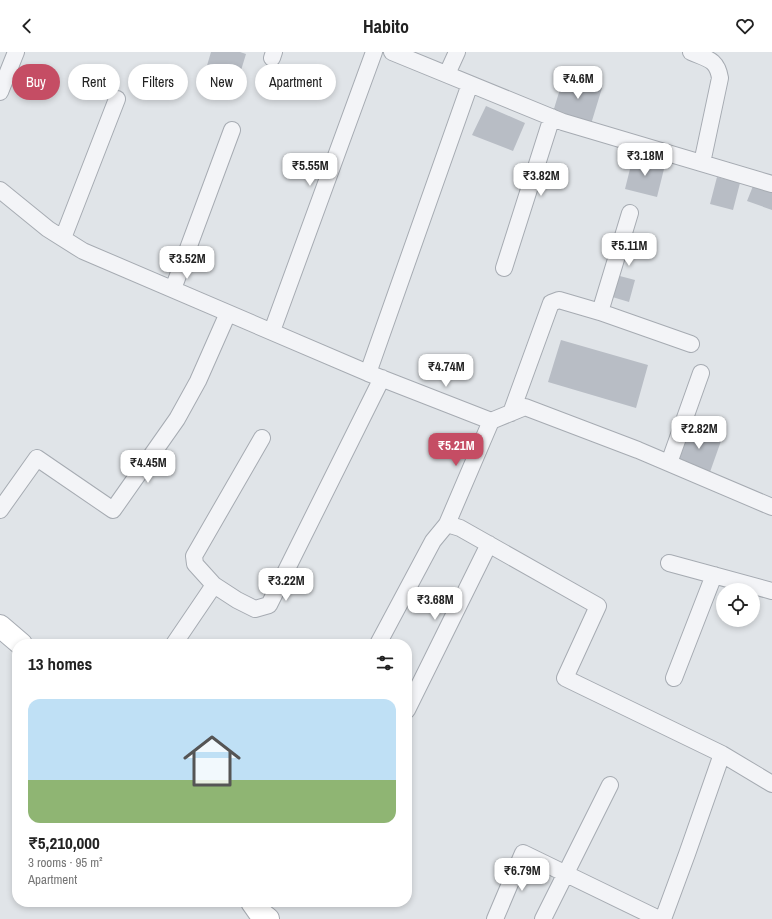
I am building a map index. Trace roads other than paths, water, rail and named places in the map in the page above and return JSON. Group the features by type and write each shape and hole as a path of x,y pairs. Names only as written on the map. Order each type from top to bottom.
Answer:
{"street":[{"path":"0,92 16,52"},
{"path":"272,331 374,52"},
{"path":"392,52 552,117 772,184"},
{"path":"447,74 457,52"},
{"path":"692,52 716,64 719,70 720,78 702,162"},
{"path":"262,438 194,556 194,564 214,585 237,600 255,609 269,605 375,375 470,84"},
{"path":"63,238 117,100"},
{"path":"504,268 552,117"},
{"path":"173,289 232,130"},
{"path":"0,190 48,229 83,251 375,375 490,421 525,407 669,464 772,507"},
{"path":"600,312 630,213"},
{"path":"511,413 551,303 559,300 600,312 691,344"},
{"path":"0,510 37,458 112,510 177,419 198,381 228,313"},
{"path":"669,464 701,373"},
{"path":"381,639 434,541 447,524 490,421"},
{"path":"447,524 460,528 598,606 565,678 722,754 772,784"},
{"path":"412,700 489,544"},
{"path":"669,563 772,591"},
{"path":"674,678 714,575"},
{"path":"177,639 214,585"},
{"path":"0,626 15,639"},
{"path":"663,919 722,754"},
{"path":"543,919 610,785"},
{"path":"495,919 523,853 659,919"},
{"path":"256,907 268,919"}]}
